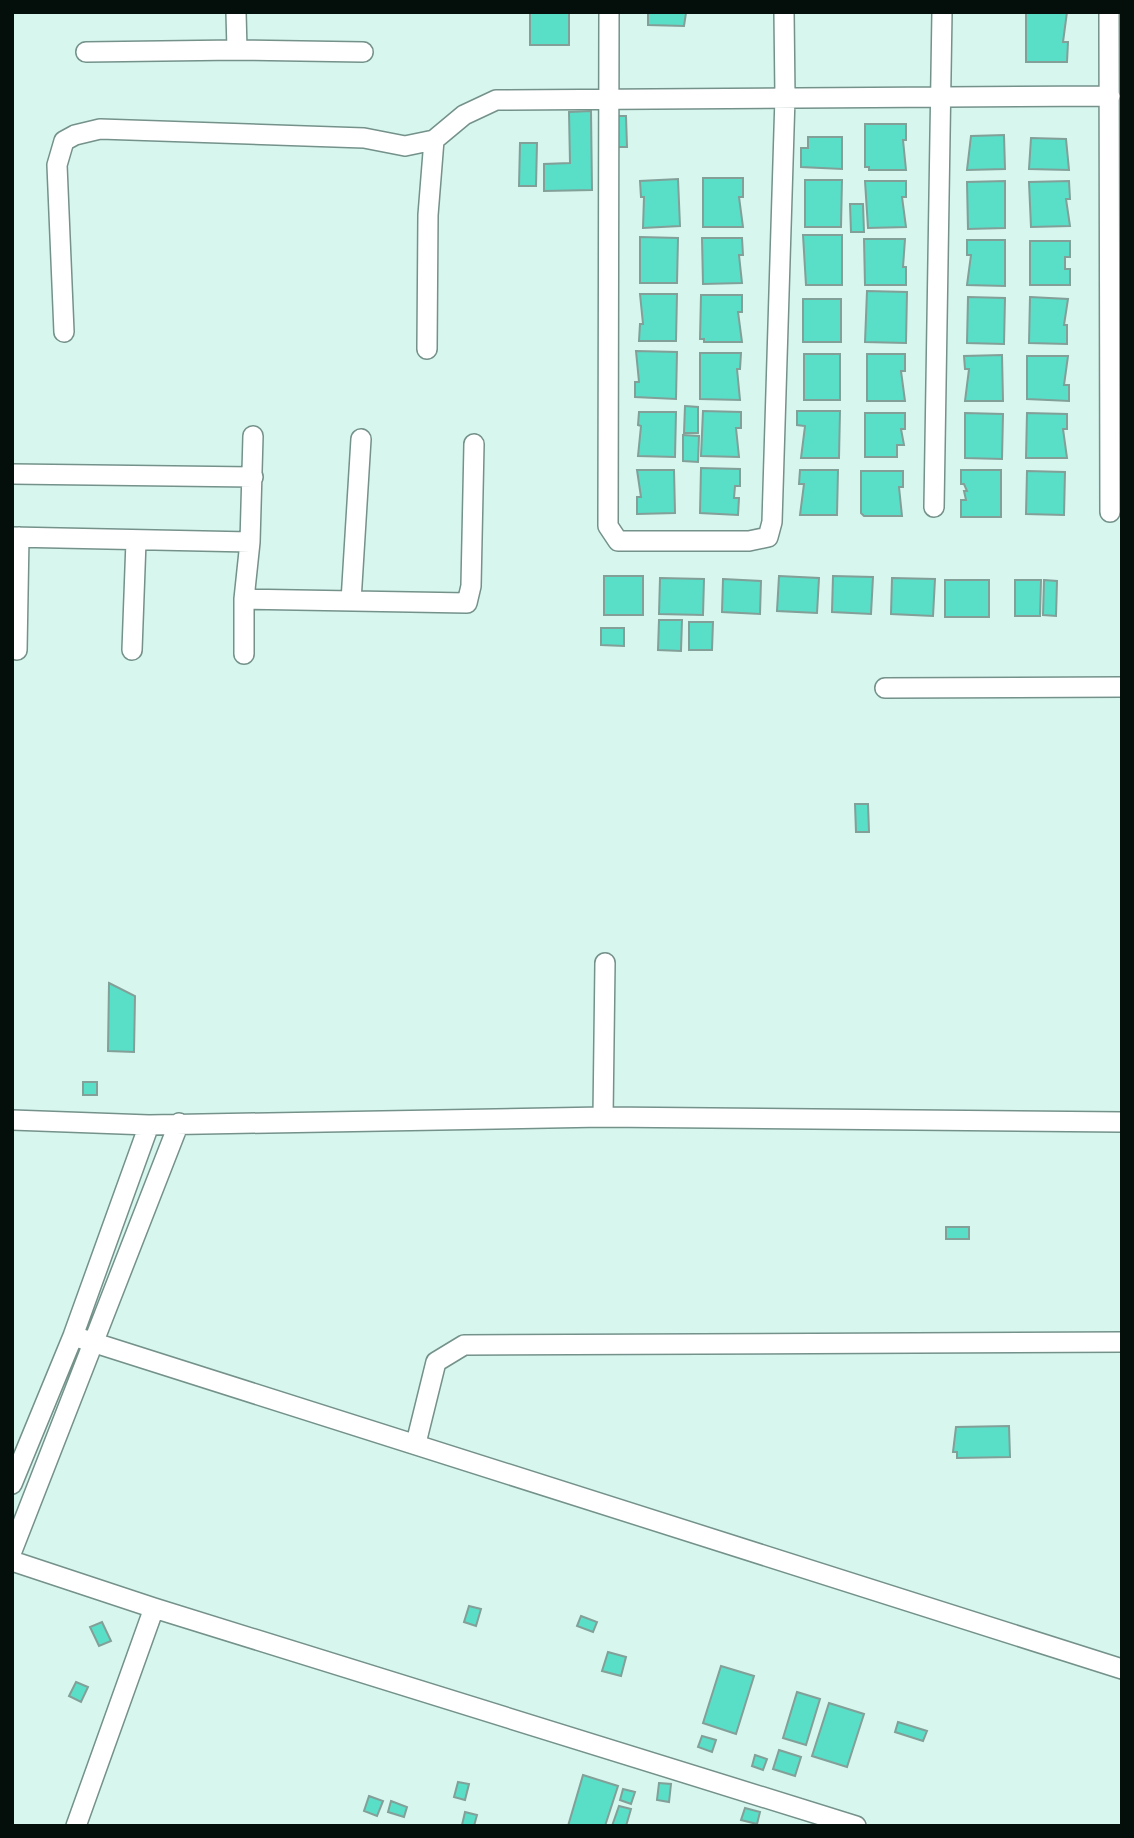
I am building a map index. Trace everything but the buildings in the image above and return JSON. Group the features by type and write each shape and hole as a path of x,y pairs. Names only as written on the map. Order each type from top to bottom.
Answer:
{"street":[{"path":"236,12 237,50"},
{"path":"609,12 611,97 608,526 618,541 749,541 768,537 772,522 785,97 784,12"},
{"path":"934,507 943,96 942,12"},
{"path":"1110,12 1110,512"},
{"path":"86,52 363,52"},
{"path":"64,332 57,165 64,141 75,135 100,130 364,138 405,146 434,140 464,115 496,100 569,101 611,97 1110,96"},
{"path":"427,349 428,215 434,140"},
{"path":"244,654 244,599 250,542 253,436"},
{"path":"351,601 361,439"},
{"path":"244,599 467,603 471,586 474,444"},
{"path":"12,474 253,477"},
{"path":"17,650 16,537 250,542"},
{"path":"132,650 136,541"},
{"path":"885,688 1122,687"},
{"path":"603,1117 605,963"},
{"path":"12,1120 149,1125 603,1117 1122,1122"},
{"path":"12,1551 179,1123"},
{"path":"12,1484 73,1336 149,1125"},
{"path":"73,1336 1122,1669"},
{"path":"416,1443 436,1362 464,1345 1122,1342"},
{"path":"12,1561 154,1608 856,1826"},
{"path":"76,1826 154,1608"}]}
